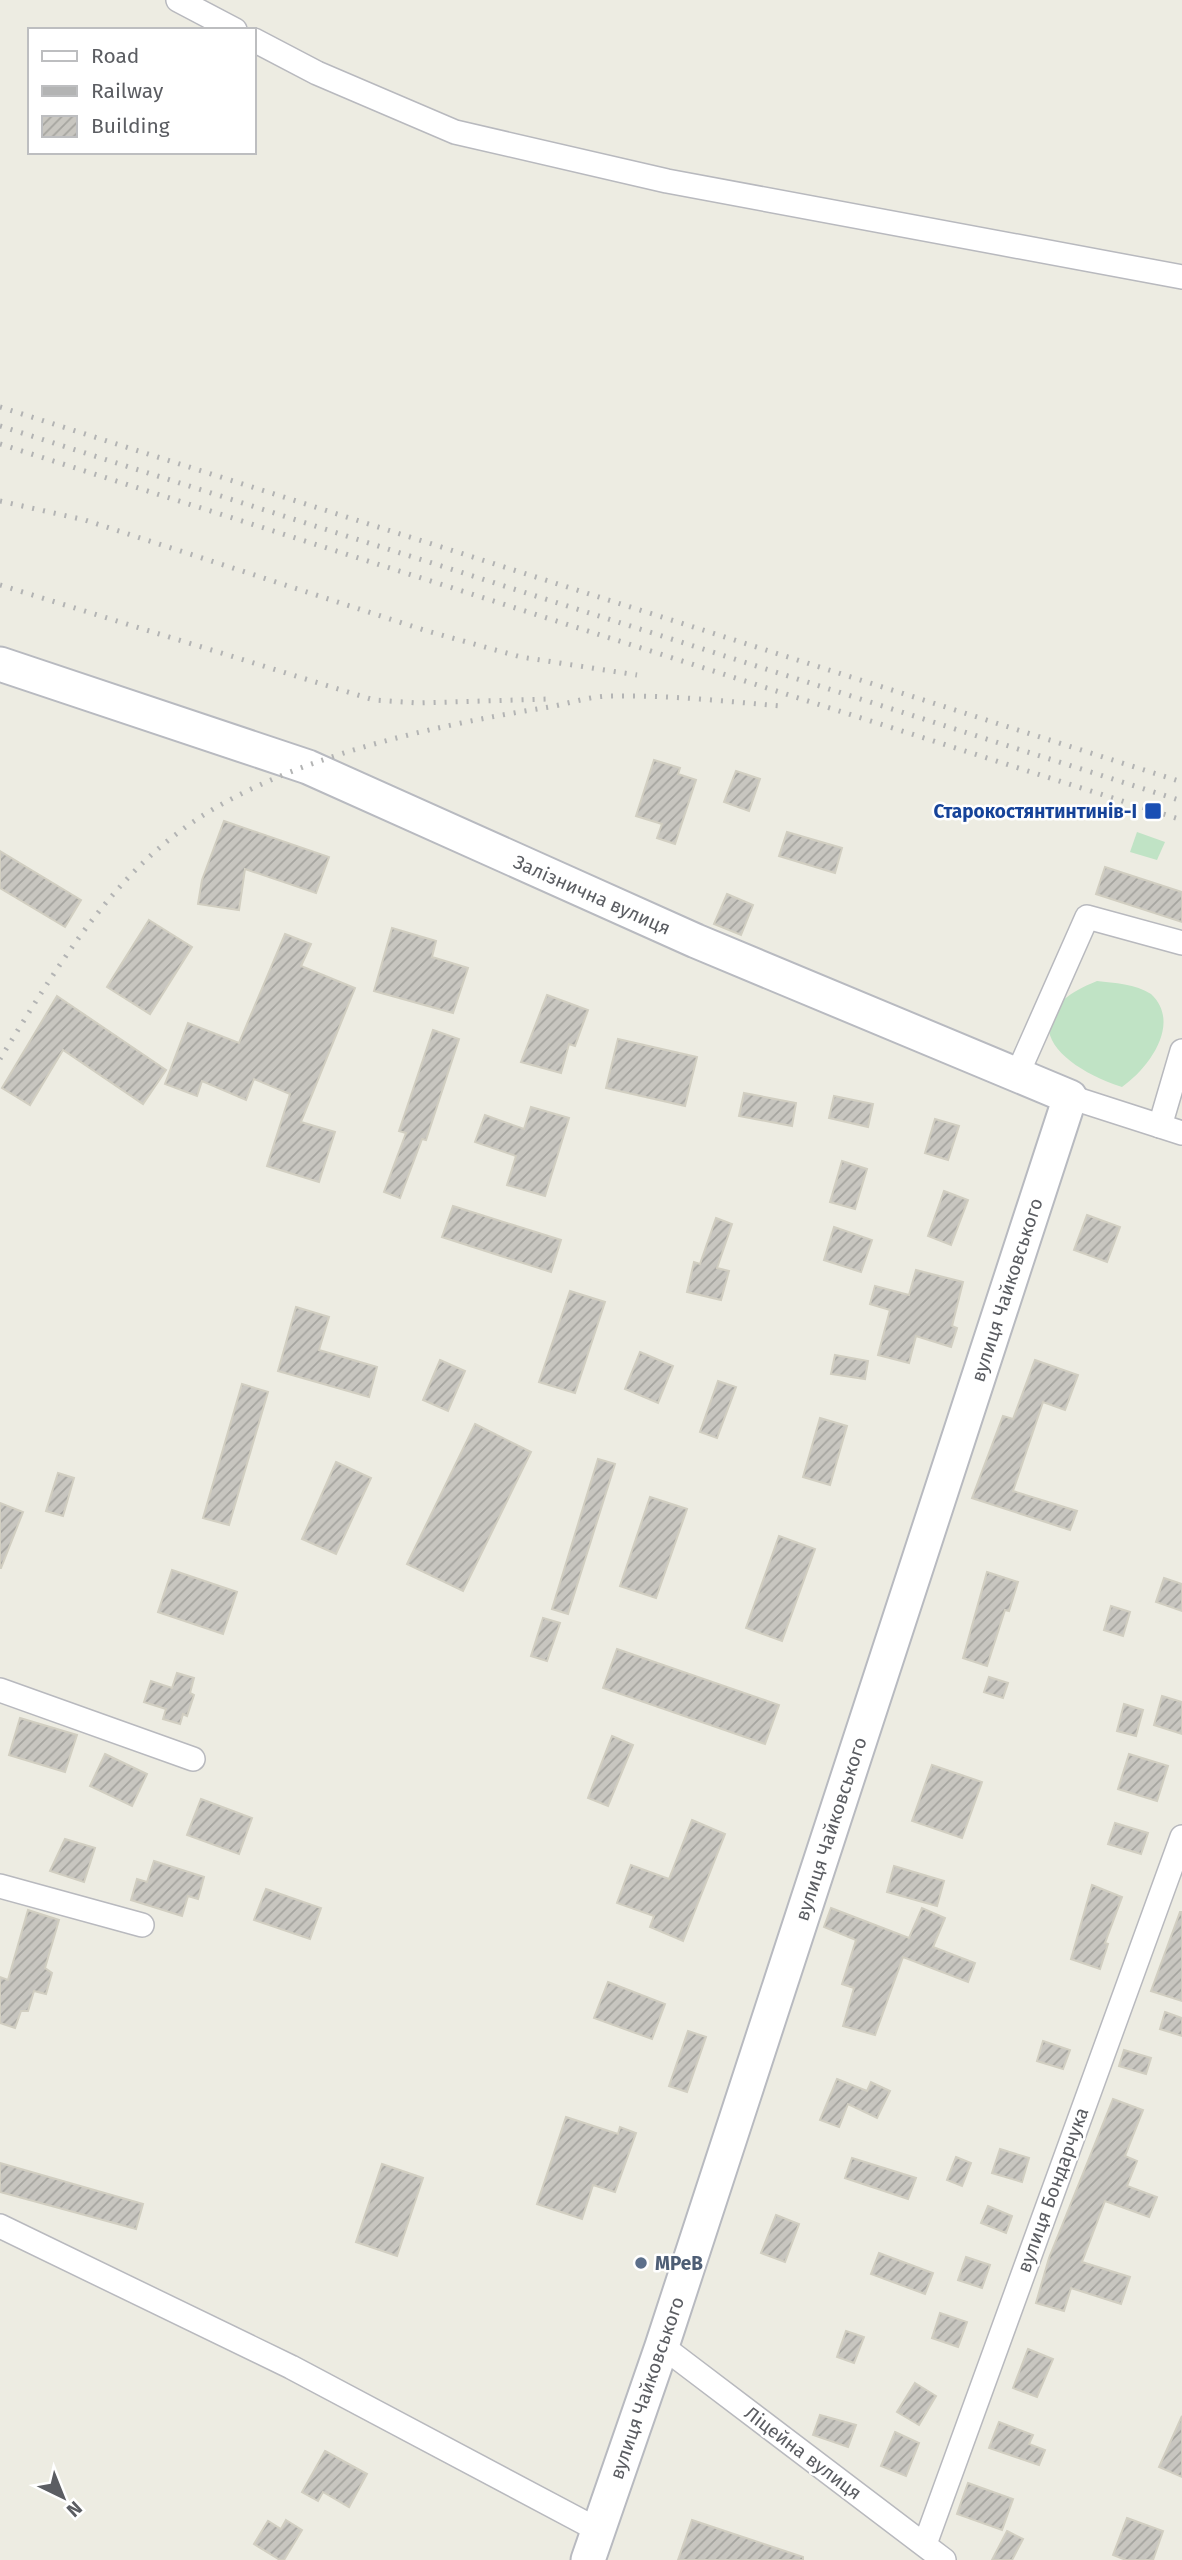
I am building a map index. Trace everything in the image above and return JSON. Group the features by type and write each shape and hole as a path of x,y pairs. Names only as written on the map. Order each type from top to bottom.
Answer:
{"street":[{"path":"178,0 231,28"},
{"path":"256,41 317,73 455,132 667,181 1182,277"},
{"name":"Залізнична вулиця","path":"0,664 308,766 696,941 1070,1097 1171,1130"},
{"path":"1017,1075 1087,918 1182,943"},
{"path":"1171,1130 1182,1051"},
{"name":"вулиця Чайковського","path":"593,2545 662,2346 1070,1097"},
{"path":"0,1690 193,1759"},
{"name":"вулиця Бондарчука","path":"925,2544 1182,1837"},
{"path":"0,1886 142,1925"},
{"path":"0,2226 291,2367 593,2545"},
{"name":"Ліцейна вулиця","path":"662,2346 944,2560"}],"green space":[{"path":"1137,832 1165,842 1157,860 1130,852"},
{"path":"1097,981 1125,984 1151,994 1160,1006 1163,1018 1163,1031 1151,1057 1122,1087 1078,1067 1062,1054 1052,1040 1049,1025 1054,1010 1070,995"}],"building":[{"path":"654,760 680,768 678,774 696,780 675,844 657,838 662,824 636,816"},
{"path":"736,771 760,779 749,811 724,802"},
{"path":"224,821 329,857 316,893 245,869 239,910 198,904 202,880"},
{"path":"787,832 842,848 835,873 779,856"},
{"path":"0,851 81,900 65,927 0,888"},
{"name":"Старокостянтинтинів-І","path":"1105,867 1182,892 1182,922 1096,894"},
{"path":"727,894 753,905 741,935 714,924"},
{"path":"149,920 192,947 150,1014 107,987"},
{"path":"392,928 436,941 432,957 468,968 453,1013 374,991"},
{"path":"285,934 311,944 301,966 355,988 301,1122 335,1132 319,1182 267,1166 290,1094 254,1079 246,1100 202,1081 197,1096 165,1084 188,1023 239,1043"},
{"path":"547,995 588,1010 575,1046 569,1044 561,1073 521,1062"},
{"path":"57,996 166,1070 143,1104 63,1050 30,1105 2,1088"},
{"path":"433,1030 459,1039 426,1140 422,1139 400,1198 384,1192 406,1133 399,1131"},
{"path":"618,1039 697,1057 685,1106 606,1088"},
{"path":"744,1093 796,1103 792,1126 739,1116"},
{"path":"834,1096 873,1104 868,1127 829,1118"},
{"path":"531,1107 569,1118 545,1196 507,1185 516,1156 475,1142 485,1115 524,1129"},
{"path":"935,1119 959,1126 948,1160 925,1153"},
{"path":"842,1161 867,1169 855,1209 830,1202"},
{"path":"944,1191 968,1200 951,1245 928,1236"},
{"path":"453,1206 561,1240 551,1272 442,1237"},
{"path":"1087,1215 1120,1227 1107,1262 1074,1250"},
{"path":"716,1218 732,1224 717,1268 729,1271 721,1300 687,1292 694,1262 700,1264"},
{"path":"834,1227 872,1240 861,1272 824,1260"},
{"path":"916,1270 963,1282 952,1326 957,1328 951,1347 916,1336 909,1363 878,1355 890,1310 870,1304 875,1286 909,1295"},
{"path":"570,1291 605,1302 575,1393 539,1382"},
{"path":"296,1307 329,1317 319,1350 377,1367 369,1397 278,1371"},
{"path":"640,1352 673,1366 658,1403 625,1389"},
{"path":"835,1355 868,1361 865,1379 831,1374"},
{"path":"440,1360 465,1371 448,1411 423,1400"},
{"path":"1035,1360 1078,1375 1065,1410 1043,1402 1013,1491 1077,1511 1070,1530 972,1498 1003,1416 1013,1419"},
{"path":"718,1381 736,1387 717,1438 700,1432"},
{"path":"242,1384 268,1392 229,1525 203,1518"},
{"path":"820,1418 847,1426 830,1485 803,1477"},
{"path":"475,1424 531,1452 463,1591 407,1564"},
{"path":"598,1459 615,1464 568,1614 552,1609"},
{"path":"336,1462 371,1478 336,1554 302,1539"},
{"path":"58,1473 74,1478 63,1516 46,1511"},
{"path":"650,1497 687,1509 656,1598 620,1586"},
{"path":"0,1503 23,1512 1,1568 0,1568"},
{"path":"779,1536 815,1549 782,1641 746,1628"},
{"path":"172,1570 237,1592 223,1634 158,1612"},
{"path":"987,1572 1018,1582 1009,1611 1005,1610 987,1666 963,1658"},
{"path":"1164,1578 1182,1584 1182,1611 1156,1602"},
{"path":"1111,1606 1130,1612 1123,1636 1104,1630"},
{"path":"543,1618 560,1623 547,1661 531,1656"},
{"path":"617,1649 779,1705 765,1744 603,1688"},
{"path":"177,1673 194,1678 190,1693 194,1695 187,1716 183,1714 180,1724 163,1719 166,1709 144,1702 151,1681 172,1688"},
{"path":"989,1677 1008,1683 1003,1698 984,1692"},
{"path":"1162,1696 1182,1702 1182,1734 1154,1725"},
{"path":"1124,1704 1143,1710 1136,1736 1117,1731"},
{"path":"20,1718 77,1735 65,1772 9,1755"},
{"path":"612,1736 633,1745 608,1806 588,1798"},
{"path":"105,1754 147,1774 132,1806 90,1786"},
{"path":"1129,1754 1168,1766 1157,1801 1118,1789"},
{"path":"932,1765 982,1782 962,1838 912,1821"},
{"path":"201,1799 252,1818 239,1854 187,1835"},
{"path":"692,1820 725,1834 683,1941 650,1927 654,1916 617,1903 631,1865 669,1879"},
{"path":"1115,1823 1148,1833 1141,1854 1108,1844"},
{"path":"65,1839 95,1848 84,1882 50,1871"},
{"path":"154,1861 204,1877 198,1899 188,1896 182,1916 131,1900 137,1879 147,1882"},
{"path":"894,1866 944,1881 937,1906 887,1892"},
{"path":"1092,1885 1122,1897 1105,1943 1108,1944 1100,1969 1071,1959"},
{"path":"266,1889 321,1908 310,1939 254,1920"},
{"path":"831,1908 909,1938 922,1908 945,1918 933,1947 975,1963 968,1982 903,1957 875,2035 843,2026 854,1988 842,1984 856,1940 824,1927"},
{"path":"28,1910 59,1920 45,1968 52,1973 46,1994 34,1991 28,2011 21,2011 15,2028 0,2023 0,1977 8,1980"},
{"path":"1182,1912 1182,2001 1151,1991"},
{"path":"608,1982 665,2004 652,2039 594,2018"},
{"path":"1165,2012 1182,2018 1182,2036 1160,2029"},
{"path":"688,2031 706,2037 687,2092 669,2086"},
{"path":"1043,2041 1070,2050 1063,2069 1037,2061"},
{"path":"1124,2050 1151,2058 1146,2074 1119,2066"},
{"path":"837,2079 867,2091 871,2082 890,2091 877,2118 848,2104 839,2127 820,2120"},
{"path":"1113,2099 1143,2110 1125,2156 1137,2161 1127,2186 1157,2197 1149,2217 1105,2201 1082,2262 1130,2277 1121,2304 1071,2288 1064,2311 1036,2303 1049,2258"},
{"path":"566,2117 618,2134 620,2127 636,2133 615,2192 593,2185 582,2219 537,2204"},
{"path":"1000,2149 1029,2158 1022,2182 992,2173"},
{"path":"956,2157 971,2163 962,2186 947,2180"},
{"path":"852,2158 916,2178 908,2199 845,2178"},
{"path":"0,2163 143,2204 136,2229 0,2192"},
{"path":"382,2164 423,2178 397,2256 356,2242"},
{"path":"988,2206 1012,2216 1006,2233 981,2223"},
{"path":"776,2215 799,2224 785,2262 761,2253"},
{"path":"879,2253 933,2273 925,2294 871,2274"},
{"path":"966,2257 990,2265 982,2288 958,2280"},
{"path":"940,2313 967,2322 958,2347 932,2338"},
{"path":"846,2331 864,2337 854,2363 837,2357"},
{"path":"1028,2349 1053,2359 1037,2397 1013,2388"},
{"path":"915,2383 936,2396 919,2425 897,2412"},
{"path":"820,2415 856,2425 848,2447 813,2435"},
{"path":"1182,2416 1182,2477 1159,2467"},
{"path":"999,2422 1033,2435 1029,2444 1045,2450 1039,2465 989,2448"},
{"path":"895,2432 919,2443 906,2476 881,2466"},
{"path":"325,2451 367,2474 349,2507 323,2492 318,2501 302,2492"},
{"path":"968,2483 1013,2499 1002,2530 957,2514"},
{"path":"1127,2518 1163,2531 1153,2560 1126,2560 1113,2555"},
{"path":"286,2520 302,2530 284,2560 280,2560 254,2544 268,2521 281,2529"},
{"path":"692,2520 803,2557 803,2560 678,2560"},
{"path":"1007,2531 1023,2539 1012,2560 992,2560"}],"railway":[{"path":"0,407 1182,782"},
{"path":"0,426 1182,801"},
{"path":"0,444 1182,820"},
{"path":"0,501 85,520 427,631 521,657 637,675"},
{"path":"0,585 374,700 418,703 549,699"},
{"path":"0,1059 57,968 123,883 175,835 213,809 256,787 302,767 400,737 594,697 674,697 780,706"}],"place":[{"name":"Старокостянтинтинів-І","path":"1153,811"},
{"name":"МРеВ","path":"641,2263"}]}
